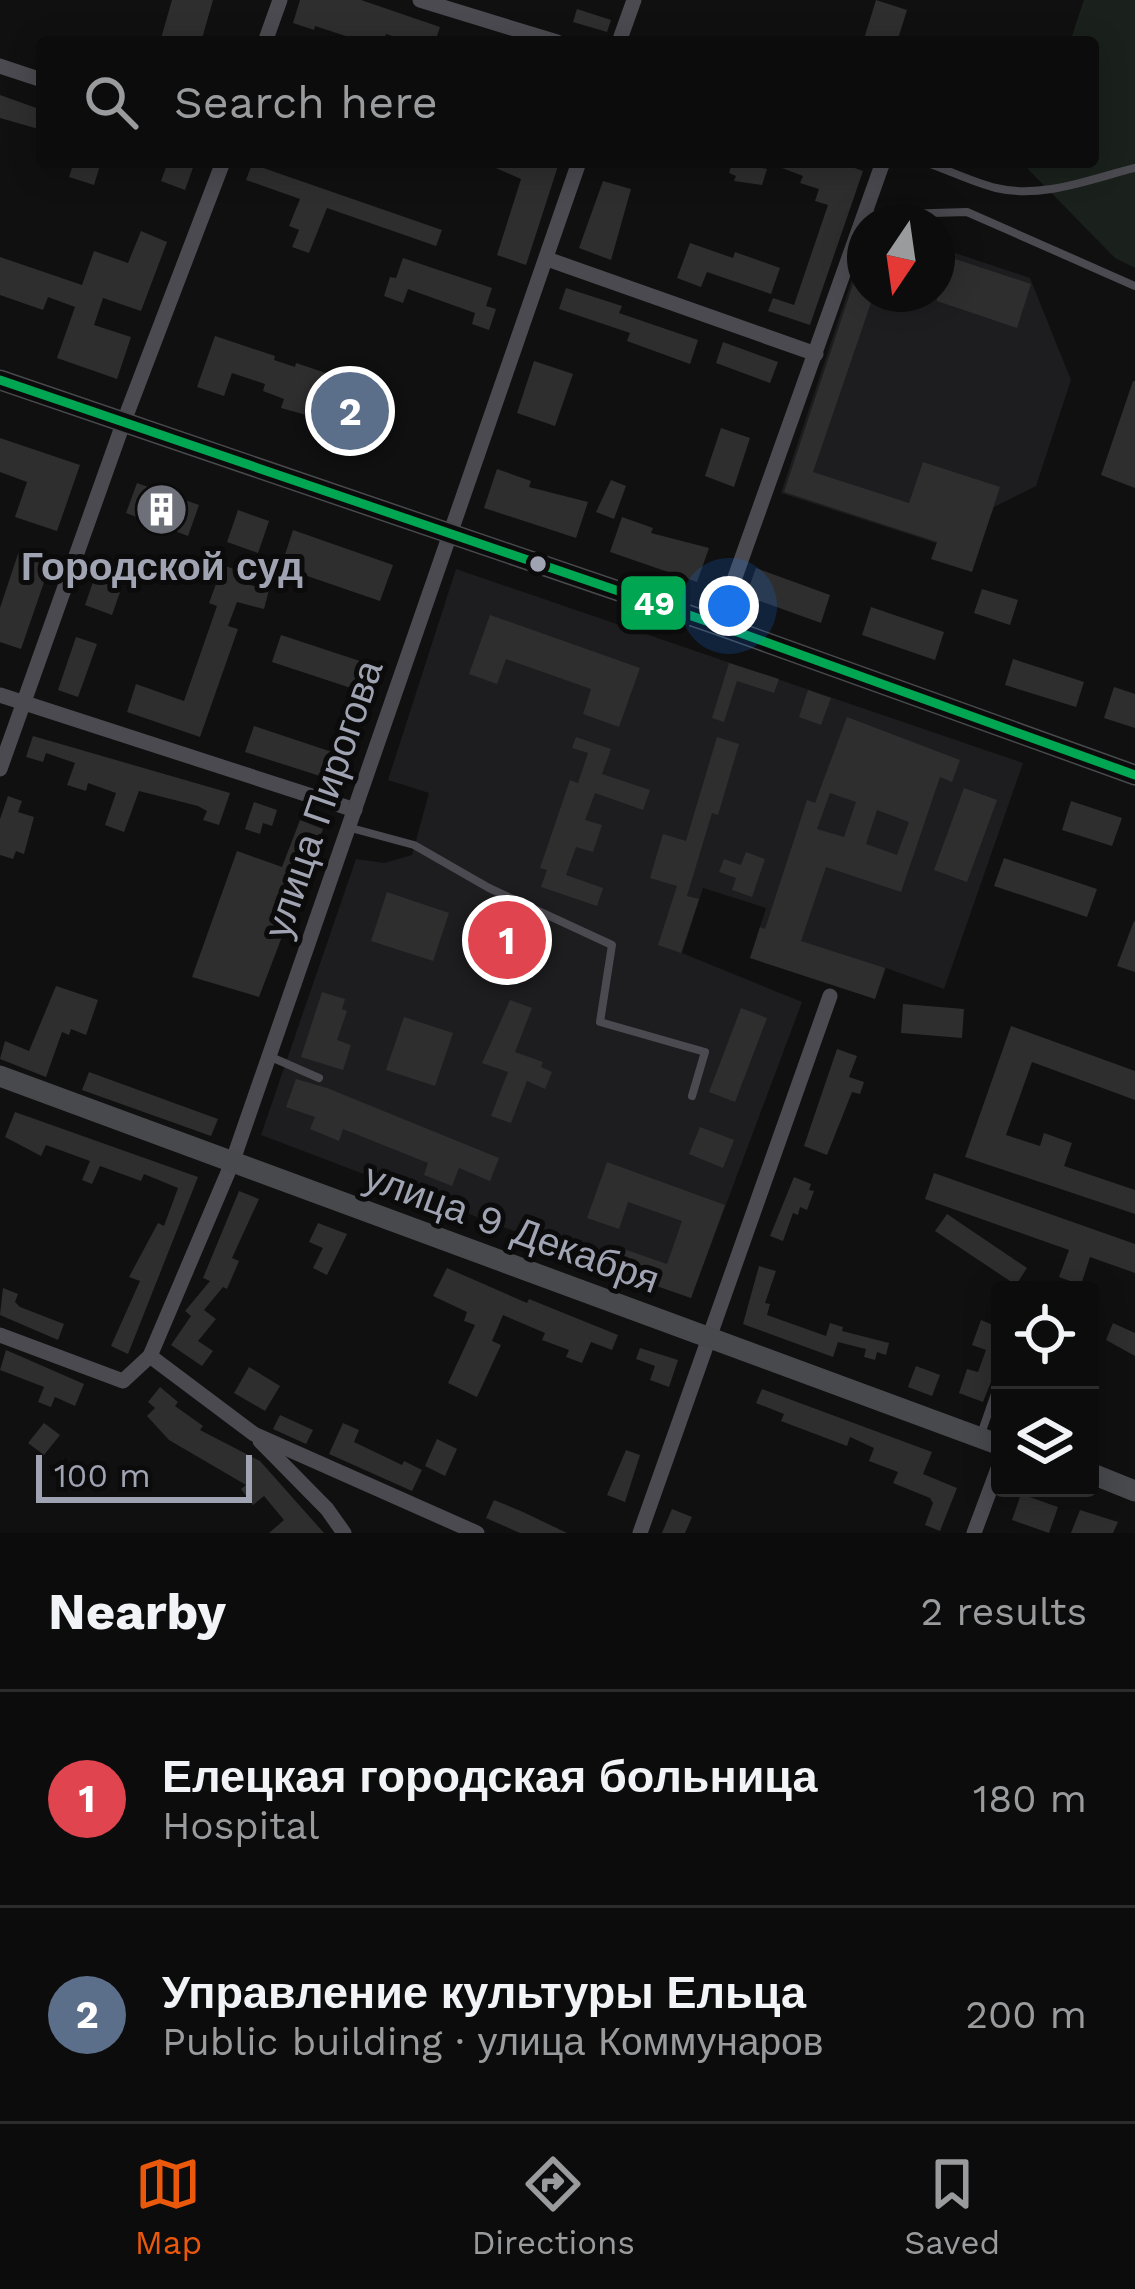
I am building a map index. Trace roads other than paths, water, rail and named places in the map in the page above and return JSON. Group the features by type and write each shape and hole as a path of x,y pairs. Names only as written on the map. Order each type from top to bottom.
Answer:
{"main road":[{"path":"0,380 718,625 1135,775"},
{"name":"улица 9 Декабря","path":"0,1076 990,1441"},
{"path":"1099,1477 1135,1491"}],"street":[{"path":"267,36 280,0"},
{"path":"420,0 537,36"},
{"path":"621,36 634,0"},
{"path":"0,66 36,78"},
{"path":"0,769 221,168"},
{"name":"улица Пирогова","path":"150,1357 232,1163 576,168"},
{"path":"868,204 881,168"},
{"path":"547,259 816,354"},
{"path":"718,625 847,264"},
{"path":"0,695 356,810"},
{"path":"640,1533 830,996"},
{"path":"0,1336 123,1381 150,1357 254,1434 344,1533"},
{"path":"254,1434 477,1533"},
{"path":"974,1533 991,1487"}],"lane":[{"path":"942,168 997,188 1027,191 1053,190 1135,168"},
{"path":"955,212 968,212 1135,286"},
{"path":"349,828 414,845 489,888 612,945 600,1022 705,1052 692,1096"},
{"path":"269,1056 319,1078"},
{"path":"990,1441 998,1389"}],"place":[{"name":"Управление культуры Ельца","path":"350,411"},
{"name":"Городской суд","path":"162,509"},
{"name":"Елецкая городская больница","path":"507,940"}]}
